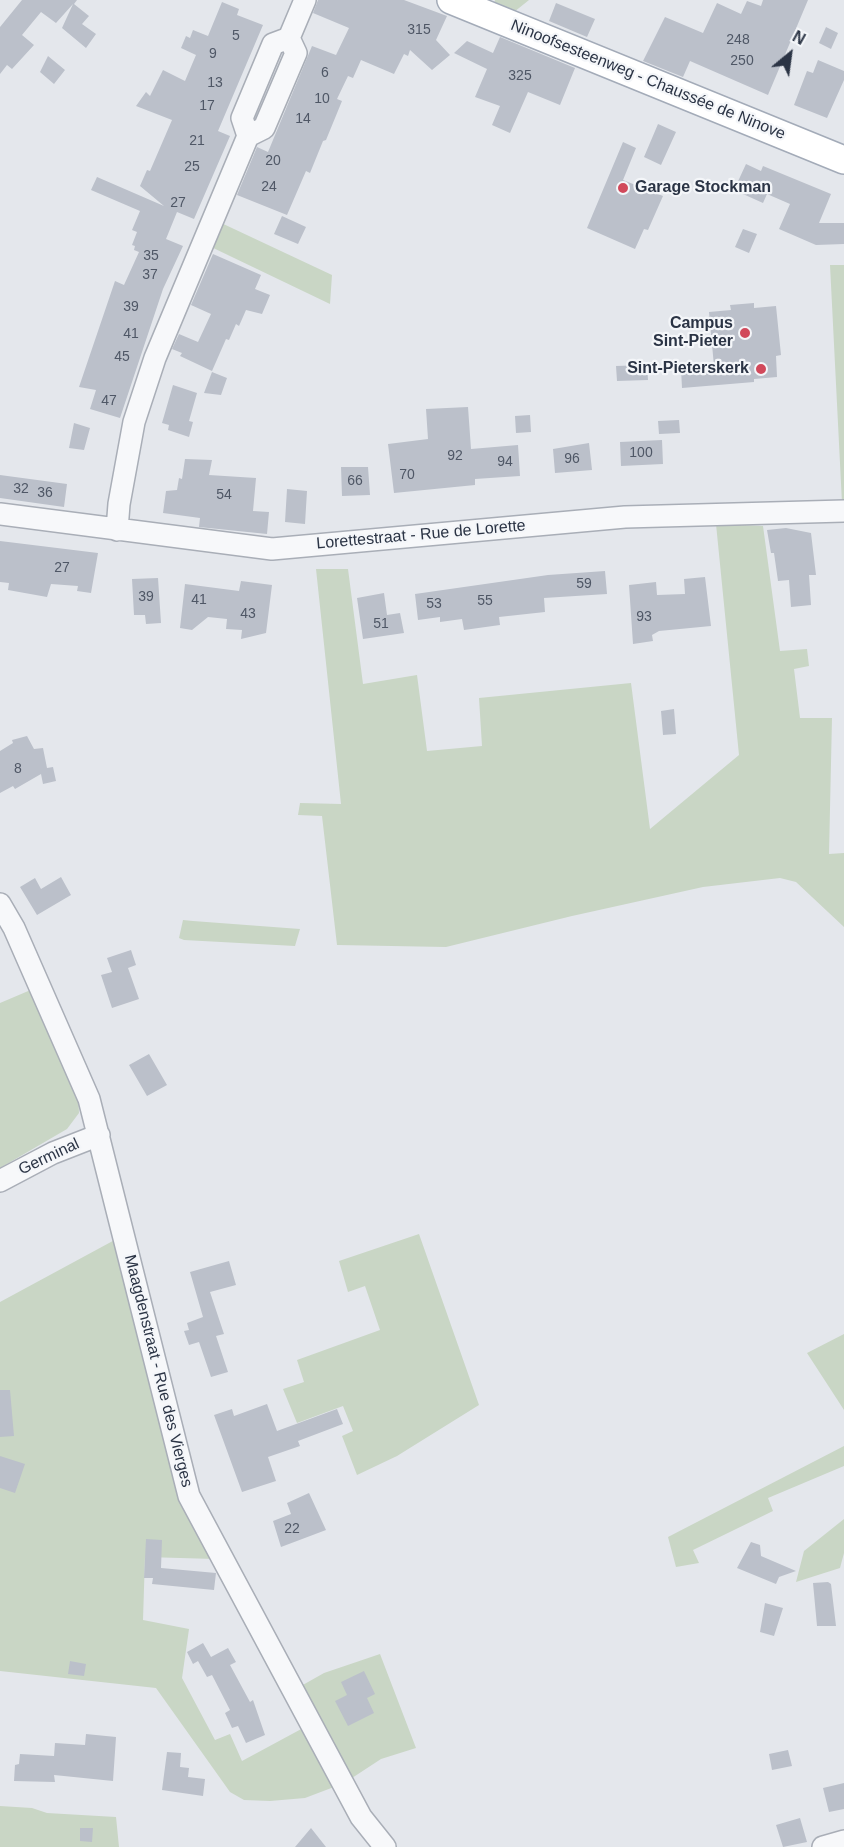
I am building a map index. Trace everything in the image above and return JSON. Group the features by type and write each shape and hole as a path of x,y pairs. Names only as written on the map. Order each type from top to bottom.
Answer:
{"main road":[{"name":"Ninoofsesteenweg - Chaussée de Ninove","path":"451,0 844,160"}],"street":[{"path":"117,530 119,504 134,422 145,388 248,136 264,128 296,53 289,38 305,0"},
{"name":"Lorettestraat - Rue de Lorette","path":"0,514 253,547 286,548 625,517 844,511"},
{"name":"Maagdenstraat - Rue des Vierges","path":"0,904 14,928 89,1099 189,1496 361,1817 385,1847"},
{"name":"Germinal","path":"0,1181 53,1153 99,1135"},
{"path":"823,1847 844,1841"}],"green space":[{"path":"495,0 529,0 514,12 494,5"},
{"path":"217,221 332,275 330,304 207,245"},
{"path":"830,265 844,265 844,503 842,503"},
{"path":"716,524 763,526 780,651 807,649 809,666 794,669 800,718 832,718 829,854 844,853 844,927 796,882 780,878 703,887 446,947 337,945 322,816 298,815 300,803 341,804 316,569 348,569 363,684 417,675 427,751 482,746 479,698 631,683 650,829 739,755"},
{"path":"183,920 300,929 295,946 184,940 179,938"},
{"path":"33,989 78,1093 79,1113 67,1129 0,1168 0,1003"},
{"path":"419,1234 479,1405 397,1456 357,1475 342,1436 353,1431 343,1406 297,1423 283,1389 304,1382 297,1360 380,1330 365,1286 348,1292 339,1261"},
{"path":"122,1236 215,1559 145,1557 143,1620 189,1629 182,1678 215,1740 230,1734 242,1761 305,1727 334,1787 305,1798 270,1801 244,1800 230,1792 156,1688 0,1671 0,1302"},
{"path":"844,1334 844,1410 807,1353"},
{"path":"844,1446 844,1466 768,1498 773,1511 693,1550 699,1563 676,1567 668,1537"},
{"path":"844,1519 844,1553 840,1568 796,1582 804,1551"},
{"path":"380,1654 416,1748 381,1759 352,1778 301,1686 324,1673"},
{"path":"0,1806 32,1808 47,1813 116,1817 119,1847 0,1847"}],"building":[{"path":"22,0 77,0 74,4 89,16 82,24 96,34 86,48 62,28 73,4 56,23 41,12 22,35 34,45 12,69 7,65 0,74 0,27"},
{"path":"318,0 404,0 447,16 436,40 450,55 432,70 410,50 408,56 404,54 394,74 361,60 353,78 348,76 337,99 342,101 326,140 323,141 310,173 306,171 287,215 237,195 257,147 268,152 312,46 336,55 349,28 313,13"},
{"path":"763,0 808,0 768,95 690,61 683,77 643,61 665,17 703,33 717,3 741,14 747,1 761,6"},
{"path":"222,2 239,9 237,15 263,25 218,131 230,136 194,219 177,212 166,239 183,246 163,289 120,418 90,409 96,390 79,387 115,281 124,285 139,252 134,250 135,246 132,245 137,232 132,230 140,211 91,190 97,177 164,206 140,186 147,170 150,171 172,120 136,106 146,92 150,96 163,70 185,81 196,55 181,48 186,36 190,38 193,30 208,36"},
{"path":"556,3 595,19 587,37 549,21"},
{"path":"826,27 838,33 831,49 819,43"},
{"path":"500,37 575,68 560,105 528,92 510,133 492,125 500,106 475,97 487,69 454,53 467,41 493,53"},
{"path":"48,56 65,70 54,84 40,72"},
{"path":"818,60 844,71 844,80 827,118 794,105 807,71 813,73"},
{"path":"658,124 676,132 661,165 644,157"},
{"name":"Garage Stockman","path":"623,142 636,148 623,180 663,196 648,230 644,229 635,249 587,228"},
{"path":"746,164 761,171 763,166 831,194 819,223 844,223 844,244 816,245 779,229 790,204 767,194 763,203 734,190"},
{"path":"282,216 306,227 298,244 274,234"},
{"path":"743,229 757,234 749,253 735,247"},
{"path":"213,254 261,275 255,289 270,295 262,314 246,310 239,326 236,324 229,340 226,339 212,371 180,356 182,353 172,349 179,334 198,342 211,314 191,305"},
{"name":"Campus Sint-Pieter","path":"754,303 754,308 776,306 781,355 776,356 777,377 754,379 754,382 682,388 681,369 714,366 709,312 731,310 730,305"},
{"path":"647,365 648,380 617,381 616,366"},
{"path":"212,372 227,378 221,395 204,393"},
{"path":"173,385 197,393 189,421 193,422 189,437 168,430 169,425 162,423"},
{"path":"468,407 471,449 518,445 520,476 475,479 475,485 394,493 388,444 428,439 426,409"},
{"path":"530,415 531,432 516,433 515,416"},
{"path":"679,420 680,433 659,434 658,421"},
{"path":"74,423 90,428 84,450 69,448"},
{"path":"662,440 663,464 621,466 620,442"},
{"path":"589,443 592,470 555,473 553,449"},
{"path":"185,459 212,460 209,475 256,478 253,511 269,512 267,534 199,527 200,518 163,513 166,491 177,490 179,478 182,479"},
{"path":"341,467 368,467 370,495 342,496"},
{"path":"0,475 67,484 64,507 0,498"},
{"path":"287,489 307,491 305,524 285,522"},
{"path":"786,528 811,533 816,575 809,575 811,605 791,607 789,580 778,581 774,553 771,553 767,530"},
{"path":"0,541 98,553 91,593 77,591 78,586 51,584 47,597 8,590 9,583 0,582"},
{"path":"605,571 607,594 544,598 545,612 499,617 500,625 464,630 462,619 440,622 440,617 418,620 415,594 548,575"},
{"path":"705,577 711,626 659,631 652,635 653,641 633,644 629,585 656,582 657,595 685,594 684,579"},
{"path":"158,578 161,623 146,624 145,615 134,615 132,579"},
{"path":"241,581 272,585 266,633 241,639 242,630 226,629 227,619 208,617 192,630 180,628 185,584 239,591"},
{"path":"384,593 387,615 400,613 404,633 363,639 357,598"},
{"path":"674,709 676,734 663,735 661,711"},
{"path":"27,736 34,749 43,748 47,768 53,767 56,781 43,784 41,774 15,789 13,786 0,793 0,751 13,743 12,740"},
{"path":"61,877 71,895 37,915 20,887 35,878 41,889"},
{"path":"131,950 136,965 128,968 139,999 112,1008 101,975 112,972 107,958"},
{"path":"149,1054 167,1085 147,1096 129,1065"},
{"path":"229,1261 236,1285 210,1292 224,1334 216,1336 228,1372 211,1377 199,1342 189,1345 184,1331 189,1330 187,1323 203,1317 190,1272"},
{"path":"0,1390 10,1390 14,1436 0,1437"},
{"path":"267,1404 277,1431 337,1409 343,1424 298,1441 300,1446 268,1457 276,1481 242,1492 214,1415 232,1409 234,1416"},
{"path":"0,1456 25,1464 15,1493 0,1488"},
{"path":"309,1493 326,1530 281,1547 273,1521 291,1514 287,1503"},
{"path":"146,1539 162,1540 161,1568 216,1573 214,1590 152,1584 153,1578 144,1578"},
{"path":"751,1542 760,1545 761,1556 796,1571 779,1577 776,1584 737,1568"},
{"path":"828,1582 831,1584 836,1626 817,1626 813,1583"},
{"path":"765,1603 783,1608 774,1636 760,1632"},
{"path":"203,1643 211,1657 228,1648 236,1662 230,1665 250,1702 253,1700 265,1735 246,1743 238,1726 232,1728 225,1713 230,1710 212,1675 207,1677 198,1661 193,1664 187,1652"},
{"path":"70,1661 86,1664 84,1676 68,1674"},
{"path":"364,1671 375,1694 367,1698 374,1713 348,1726 335,1701 347,1695 341,1682"},
{"path":"86,1734 116,1737 113,1781 54,1775 55,1782 14,1781 15,1765 19,1764 20,1754 54,1756 55,1743 85,1745"},
{"path":"788,1750 792,1766 772,1770 769,1754"},
{"path":"167,1752 181,1753 180,1767 189,1768 188,1777 205,1779 203,1796 162,1790"},
{"path":"844,1783 844,1809 829,1812 823,1788"},
{"path":"800,1818 807,1842 783,1847 776,1825"},
{"path":"80,1828 93,1828 92,1842 80,1841"},
{"path":"311,1828 326,1847 295,1847"}],"place":[{"name":"Garage Stockman","path":"623,188"},
{"name":"Campus Sint-Pieter","path":"745,333"},
{"name":"Sint-Pieterskerk","path":"761,369"}]}
